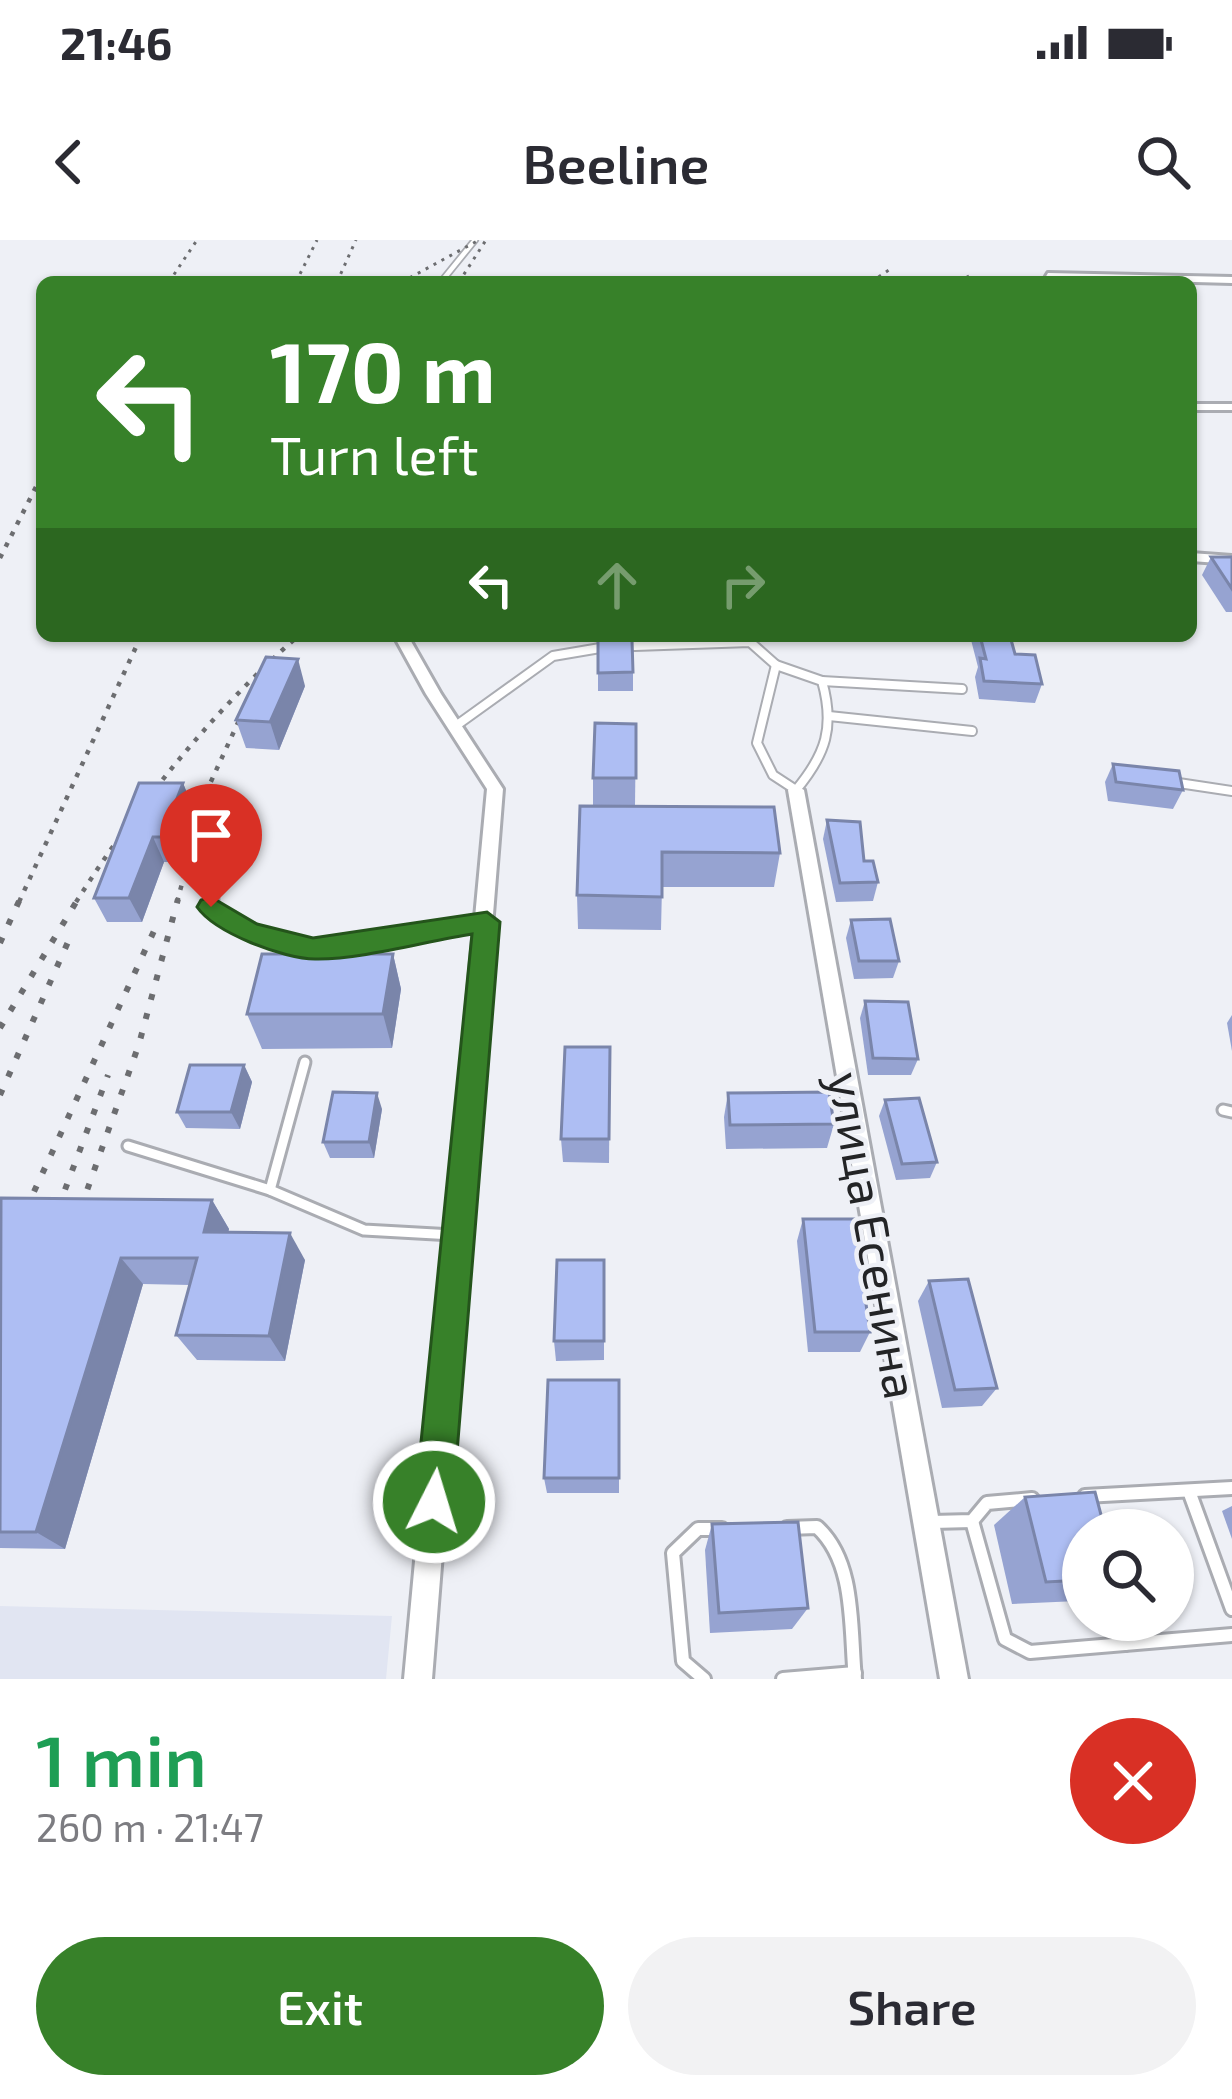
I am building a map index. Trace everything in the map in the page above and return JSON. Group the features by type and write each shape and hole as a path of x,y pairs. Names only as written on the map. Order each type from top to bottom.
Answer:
{"street":[{"path":"1197,279 1232,280"},
{"path":"1197,407 1232,407"},
{"path":"1197,557 1232,560"},
{"path":"403,642 495,789 418,1679"},
{"name":"улица Есенина","path":"796,790 954,1679"}],"lane":[{"path":"446,276 476,240"},
{"path":"457,725 554,656 670,642 750,642 776,665 822,681 962,689"},
{"path":"776,665 757,742 773,775 796,790 827,754 829,716 822,681"},
{"path":"829,716 972,731"},
{"path":"1162,780 1232,791"},
{"path":"225,842 211,907 249,932 313,949 487,922"},
{"path":"270,1190 305,1062"},
{"path":"128,1146 270,1190 364,1230 458,1235"},
{"path":"1063,1497 1232,1489"},
{"path":"1189,1491 1232,1609"},
{"path":"1081,1496 1085,1509"},
{"path":"972,1522 987,1503 1046,1497"},
{"path":"926,1522 972,1522"},
{"path":"972,1522 1005,1639 1030,1652 1232,1635"},
{"path":"769,1528 817,1527 836,1544 846,1585 855,1676 783,1679"},
{"path":"704,1679 682,1661 673,1553 698,1529 745,1528"}],"shaded area":[{"path":"0,1606 392,1616 386,1679 0,1679"}],"building":[{"path":"1211,557 1232,557 1232,589"},
{"path":"598,642 632,642 633,672 598,673"},
{"path":"982,642 1012,642 1015,654 1035,655 1042,684 984,681 980,658 986,659"},
{"path":"266,657 298,659 270,722 236,720"},
{"path":"595,723 636,724 636,778 593,778"},
{"path":"1113,764 1179,771 1183,790 1116,782"},
{"path":"139,783 183,783 162,837 153,837 129,898 94,898"},
{"path":"580,806 774,807 780,853 662,852 662,897 577,895"},
{"path":"827,820 860,822 864,861 873,861 878,882 840,883"},
{"path":"890,919 899,961 859,961 851,920"},
{"path":"262,954 393,954 383,1014 247,1014"},
{"path":"865,1001 908,1002 918,1059 873,1058"},
{"path":"565,1047 610,1047 609,1139 561,1139"},
{"path":"190,1065 244,1065 231,1112 177,1112"},
{"path":"333,1092 377,1093 369,1142 323,1142"},
{"path":"829,1092 834,1124 730,1125 728,1093"},
{"path":"919,1098 937,1162 902,1164 885,1100"},
{"path":"1,1198 212,1200 204,1232 290,1233 269,1336 176,1335 197,1258 121,1258 36,1532 0,1532"},
{"path":"803,1219 854,1219 870,1332 815,1332"},
{"path":"557,1260 604,1260 604,1341 554,1341"},
{"path":"968,1279 997,1388 955,1390 929,1281"},
{"path":"548,1380 619,1380 619,1478 544,1478"},
{"path":"1095,1492 1099,1509 1062,1509 1062,1581 1046,1582 1025,1497"},
{"path":"798,1522 808,1608 719,1613 712,1524"}],"railway":[{"path":"173,276 197,240"},
{"path":"299,276 317,240"},
{"path":"340,276 356,240"},
{"path":"413,276 479,240"},
{"path":"463,276 486,240"},
{"path":"880,276 892,268"},
{"path":"0,558 36,487"},
{"path":"19,902 138,642"},
{"path":"78,900 178,761 292,642"},
{"path":"177,902 208,788 258,679"},
{"path":"0,943 20,899"},
{"path":"74,1227 139,1044 178,899"},
{"path":"0,1028 78,900"},
{"path":"9,1246 159,920"},
{"path":"0,1095 72,933"},
{"path":"51,1227 108,1075"},
{"path":"0,1265 10,1243"}],"route":[{"path":"211,907 249,932 313,949 487,922 434,1502"}]}
